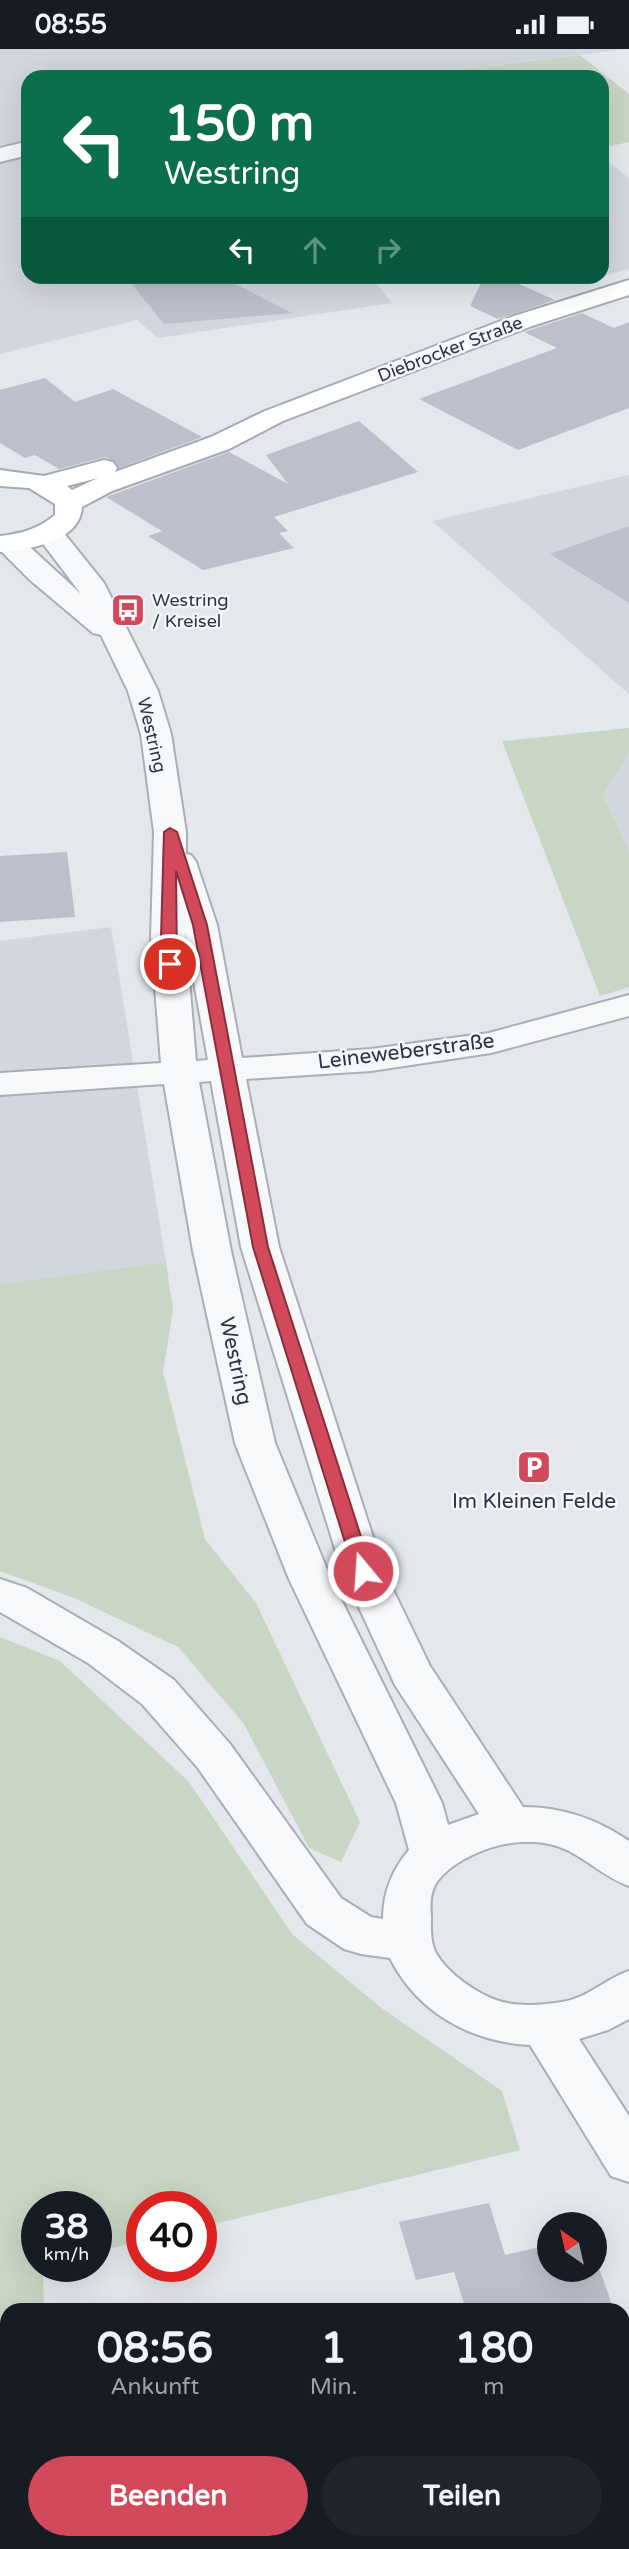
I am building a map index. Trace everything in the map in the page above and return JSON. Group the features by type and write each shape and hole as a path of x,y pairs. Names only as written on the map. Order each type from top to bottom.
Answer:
{"main road":[{"name":"Diebrocker Straße","path":"69,503 121,478 220,443 274,416 523,321 629,287"},
{"name":"Diebrocker Straße","path":"43,484 86,474 204,433 274,416"},
{"path":"0,478 43,484 60,492 69,503 68,517 49,533 5,544"}],"street":[{"name":"Westring","path":"49,533 90,583 143,691 156,734 170,832 168,937 179,1070 215,1264 255,1443 310,1579 419,1803 434,1856"},
{"name":"Westring","path":"5,544 120,642"},
{"name":"Westring","path":"170,832 200,925 260,1247 363,1571 411,1673 510,1824"},
{"name":"Leineweberstraße","path":"0,1084 179,1070 371,1060 491,1043 629,1005"},
{"path":"0,1595 12,1599 103,1652 158,1692 214,1756 324,1911 361,1935 407,1941"},
{"path":"625,2005 545,2027 507,2024 459,2006 424,1975 407,1941 408,1893 419,1871 434,1856 472,1832 510,1824 560,1827 607,1848 629,1867"},
{"path":"545,2027 629,2160"}],"shaded area":[{"path":"0,49 629,49 452,70 21,70 21,284 377,284 392,303 158,338 137,320 0,354"},
{"path":"609,162 629,178 629,269 609,274"},
{"path":"629,475 629,694 432,521"},
{"path":"629,753 629,852 603,795"},
{"path":"111,927 166,1262 0,1284 0,941"}],"green space":[{"path":"580,55 599,70 451,70"},
{"path":"609,78 629,94 629,142 609,146"},
{"path":"629,728 629,753 603,795 629,852 629,987 600,996 502,741"},
{"path":"166,1262 173,1310 163,1372 205,1539 256,1603 360,1822 341,1862 309,1848 244,1724 178,1647 74,1598 0,1571 0,1284"},
{"path":"0,1637 60,1661 189,1782 292,1934 380,2007 502,2091 520,2150 217,2223 217,2191 126,2191 126,2245 112,2248 112,2191 21,2191 21,2282 43,2282 44,2303 0,2303"}],"building":[{"path":"132,284 236,284 292,313 164,324"},
{"path":"481,284 519,284 555,300 498,319 470,306"},
{"path":"582,313 614,328 629,322 629,408 518,450 419,399 557,348 524,332"},
{"path":"45,378 75,402 113,389 202,437 119,468 115,461 105,457 59,469 35,455 25,458 0,443 0,390"},
{"path":"359,421 418,472 274,517 288,531 279,533 294,548 203,570 148,536 162,531 106,497 229,452 288,484 266,455"},
{"path":"629,526 629,603 550,554"},
{"path":"67,852 75,917 0,922 0,856"},
{"path":"489,2203 505,2255 537,2248 537,2282 604,2282 611,2303 464,2303 454,2272 416,2280 399,2222"}],"place":[{"name":"Westring / Kreisel","path":"128,610"},
{"name":"Im Kleinen Felde","path":"534,1467"}],"route":[{"path":"170,964 170,832 200,925 260,1247 363,1571"}]}
